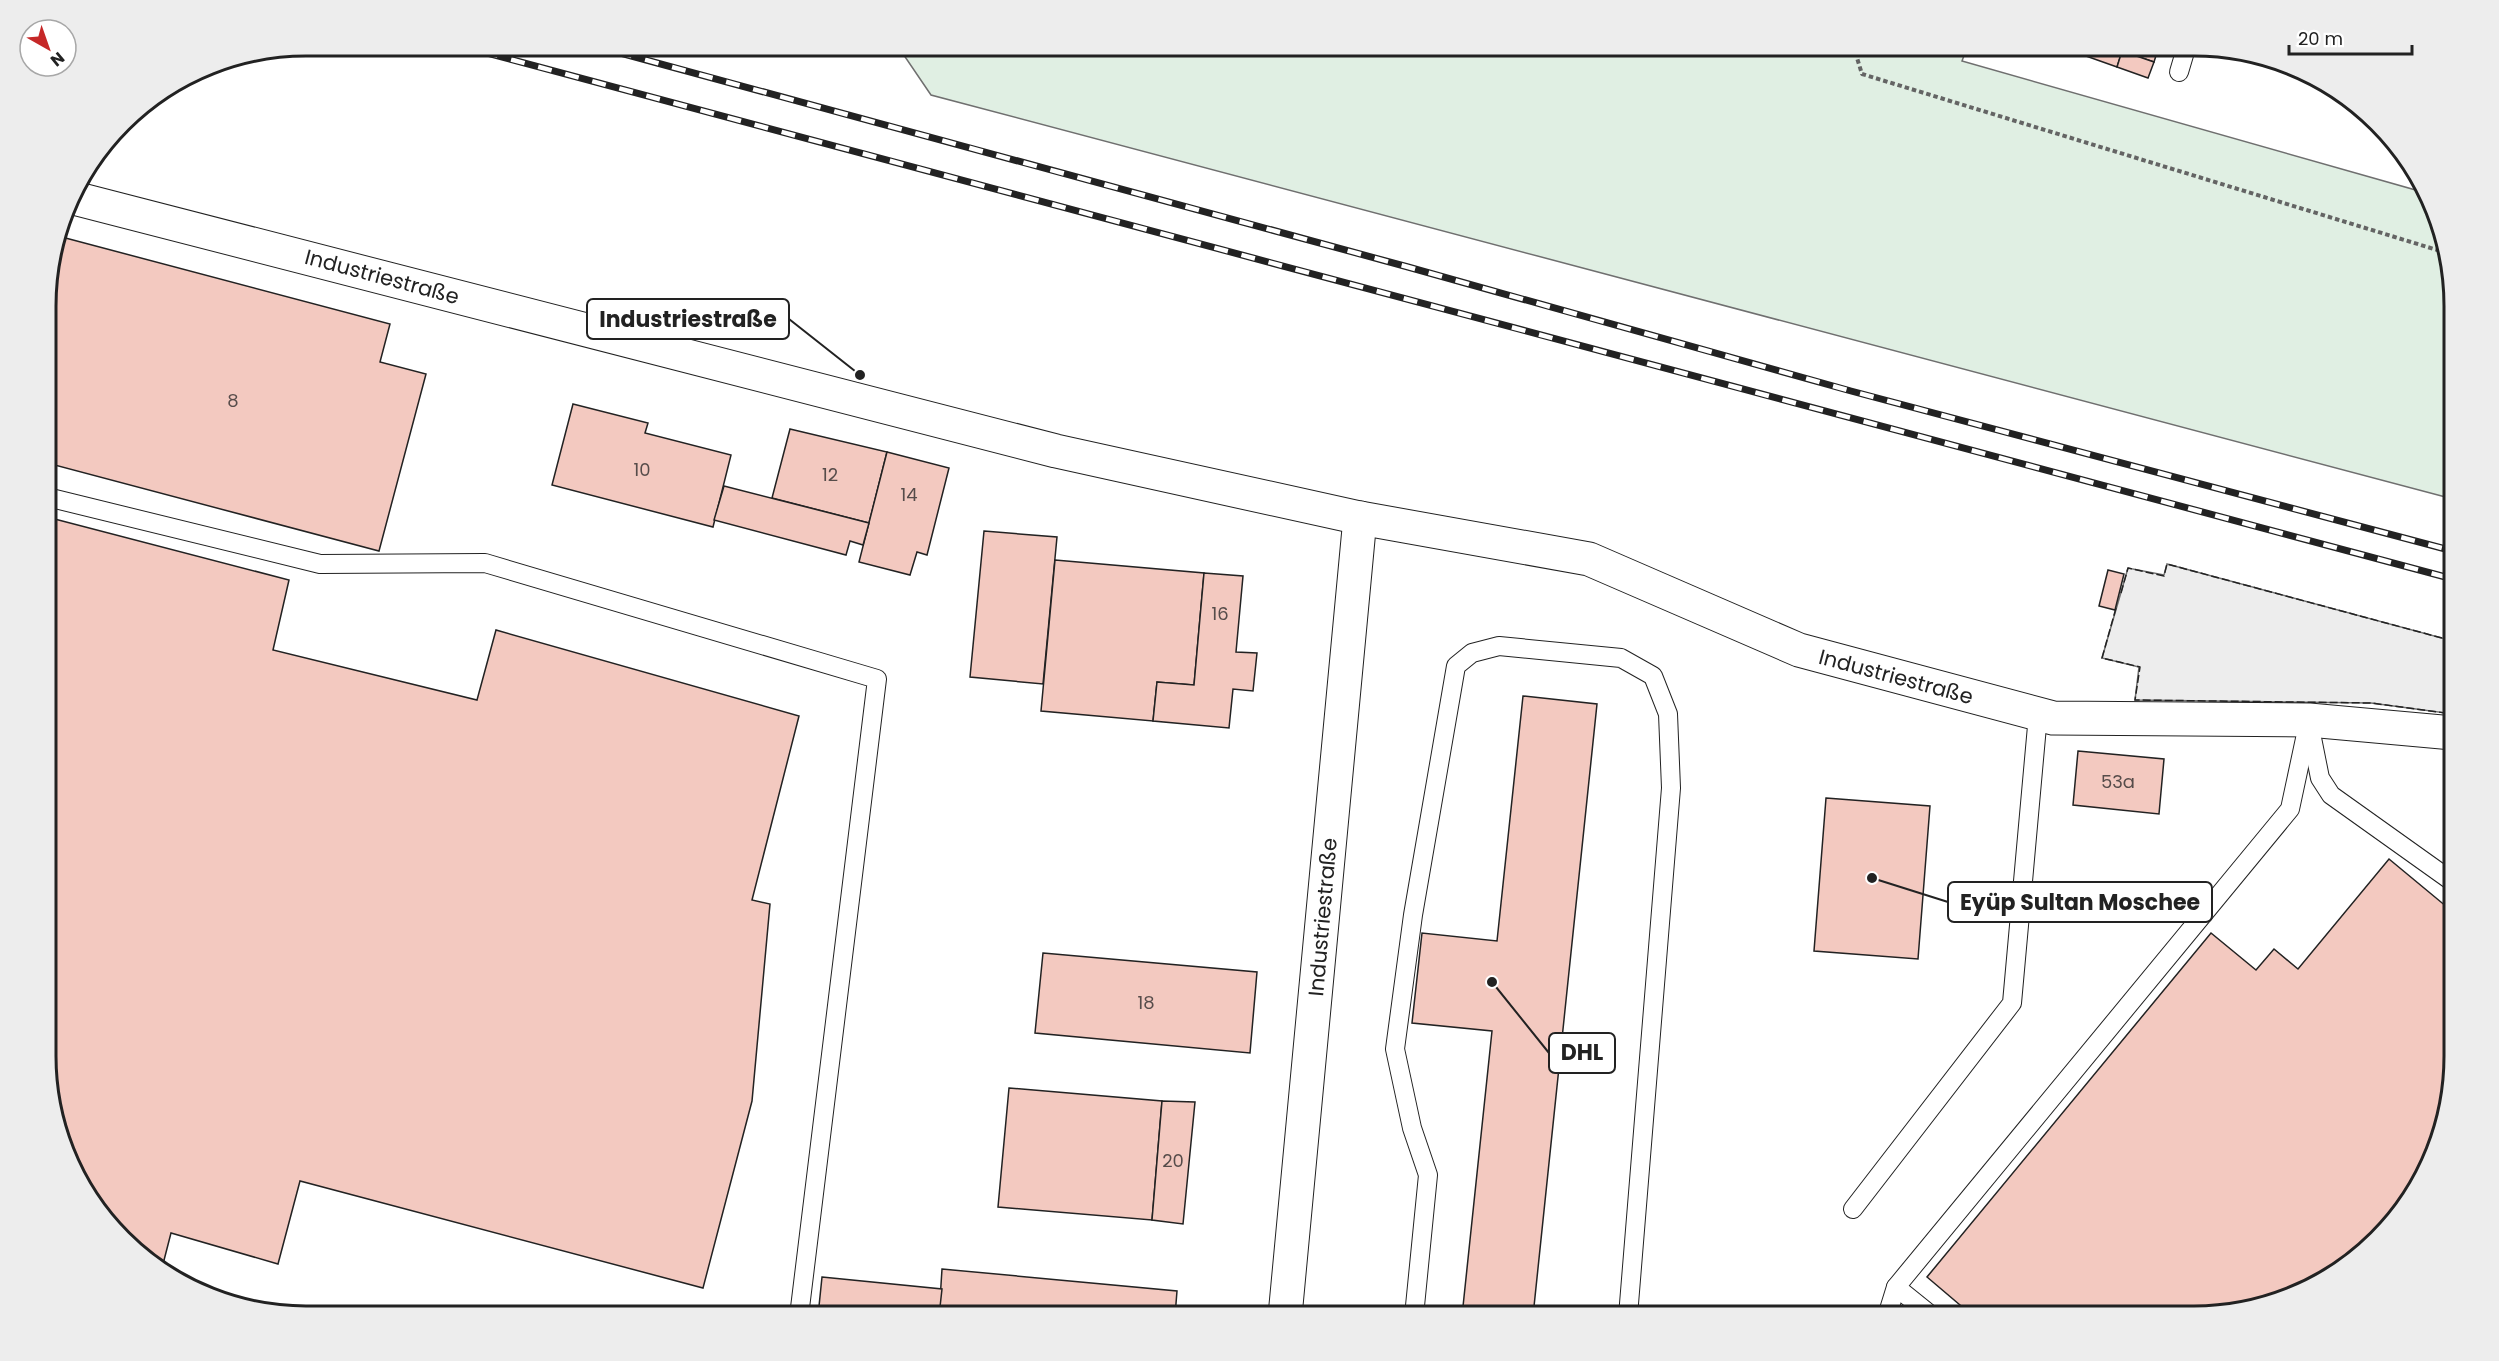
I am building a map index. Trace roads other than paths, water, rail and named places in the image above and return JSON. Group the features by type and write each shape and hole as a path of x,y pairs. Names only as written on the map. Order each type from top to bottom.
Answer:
{"street":[{"name":"Industriestraße","path":"79,199 1056,451 1360,518 1589,559 1799,650 2038,715 2075,719 2309,720 2444,732"},
{"name":"Industriestraße","path":"1286,1306 1360,518"}],"lane":[{"path":"2180,72 2184,56"},
{"path":"56,499 320,564 485,563 877,679 800,1306"},
{"path":"1415,1306 1428,1175 1412,1128 1395,1049 1413,915 1456,666 1472,653 1499,646 1621,658 1653,676 1668,714 1671,788 1629,1306"},
{"path":"1853,1209 2012,1003 2038,715"},
{"path":"2309,720 2320,778 2331,795 2444,876"},
{"path":"1890,1306 1896,1287 2290,808 2309,720"},
{"path":"1896,1287 1920,1306"}],"railway":[{"path":"498,56 2444,577"},
{"path":"631,56 1408,267 1851,391 2444,549"}],"place":[{"name":"Industriestraße","path":"860,375"},
{"name":"Eyüp Sultan Moschee","path":"1872,878"},
{"name":"DHL","path":"1492,982"}]}
